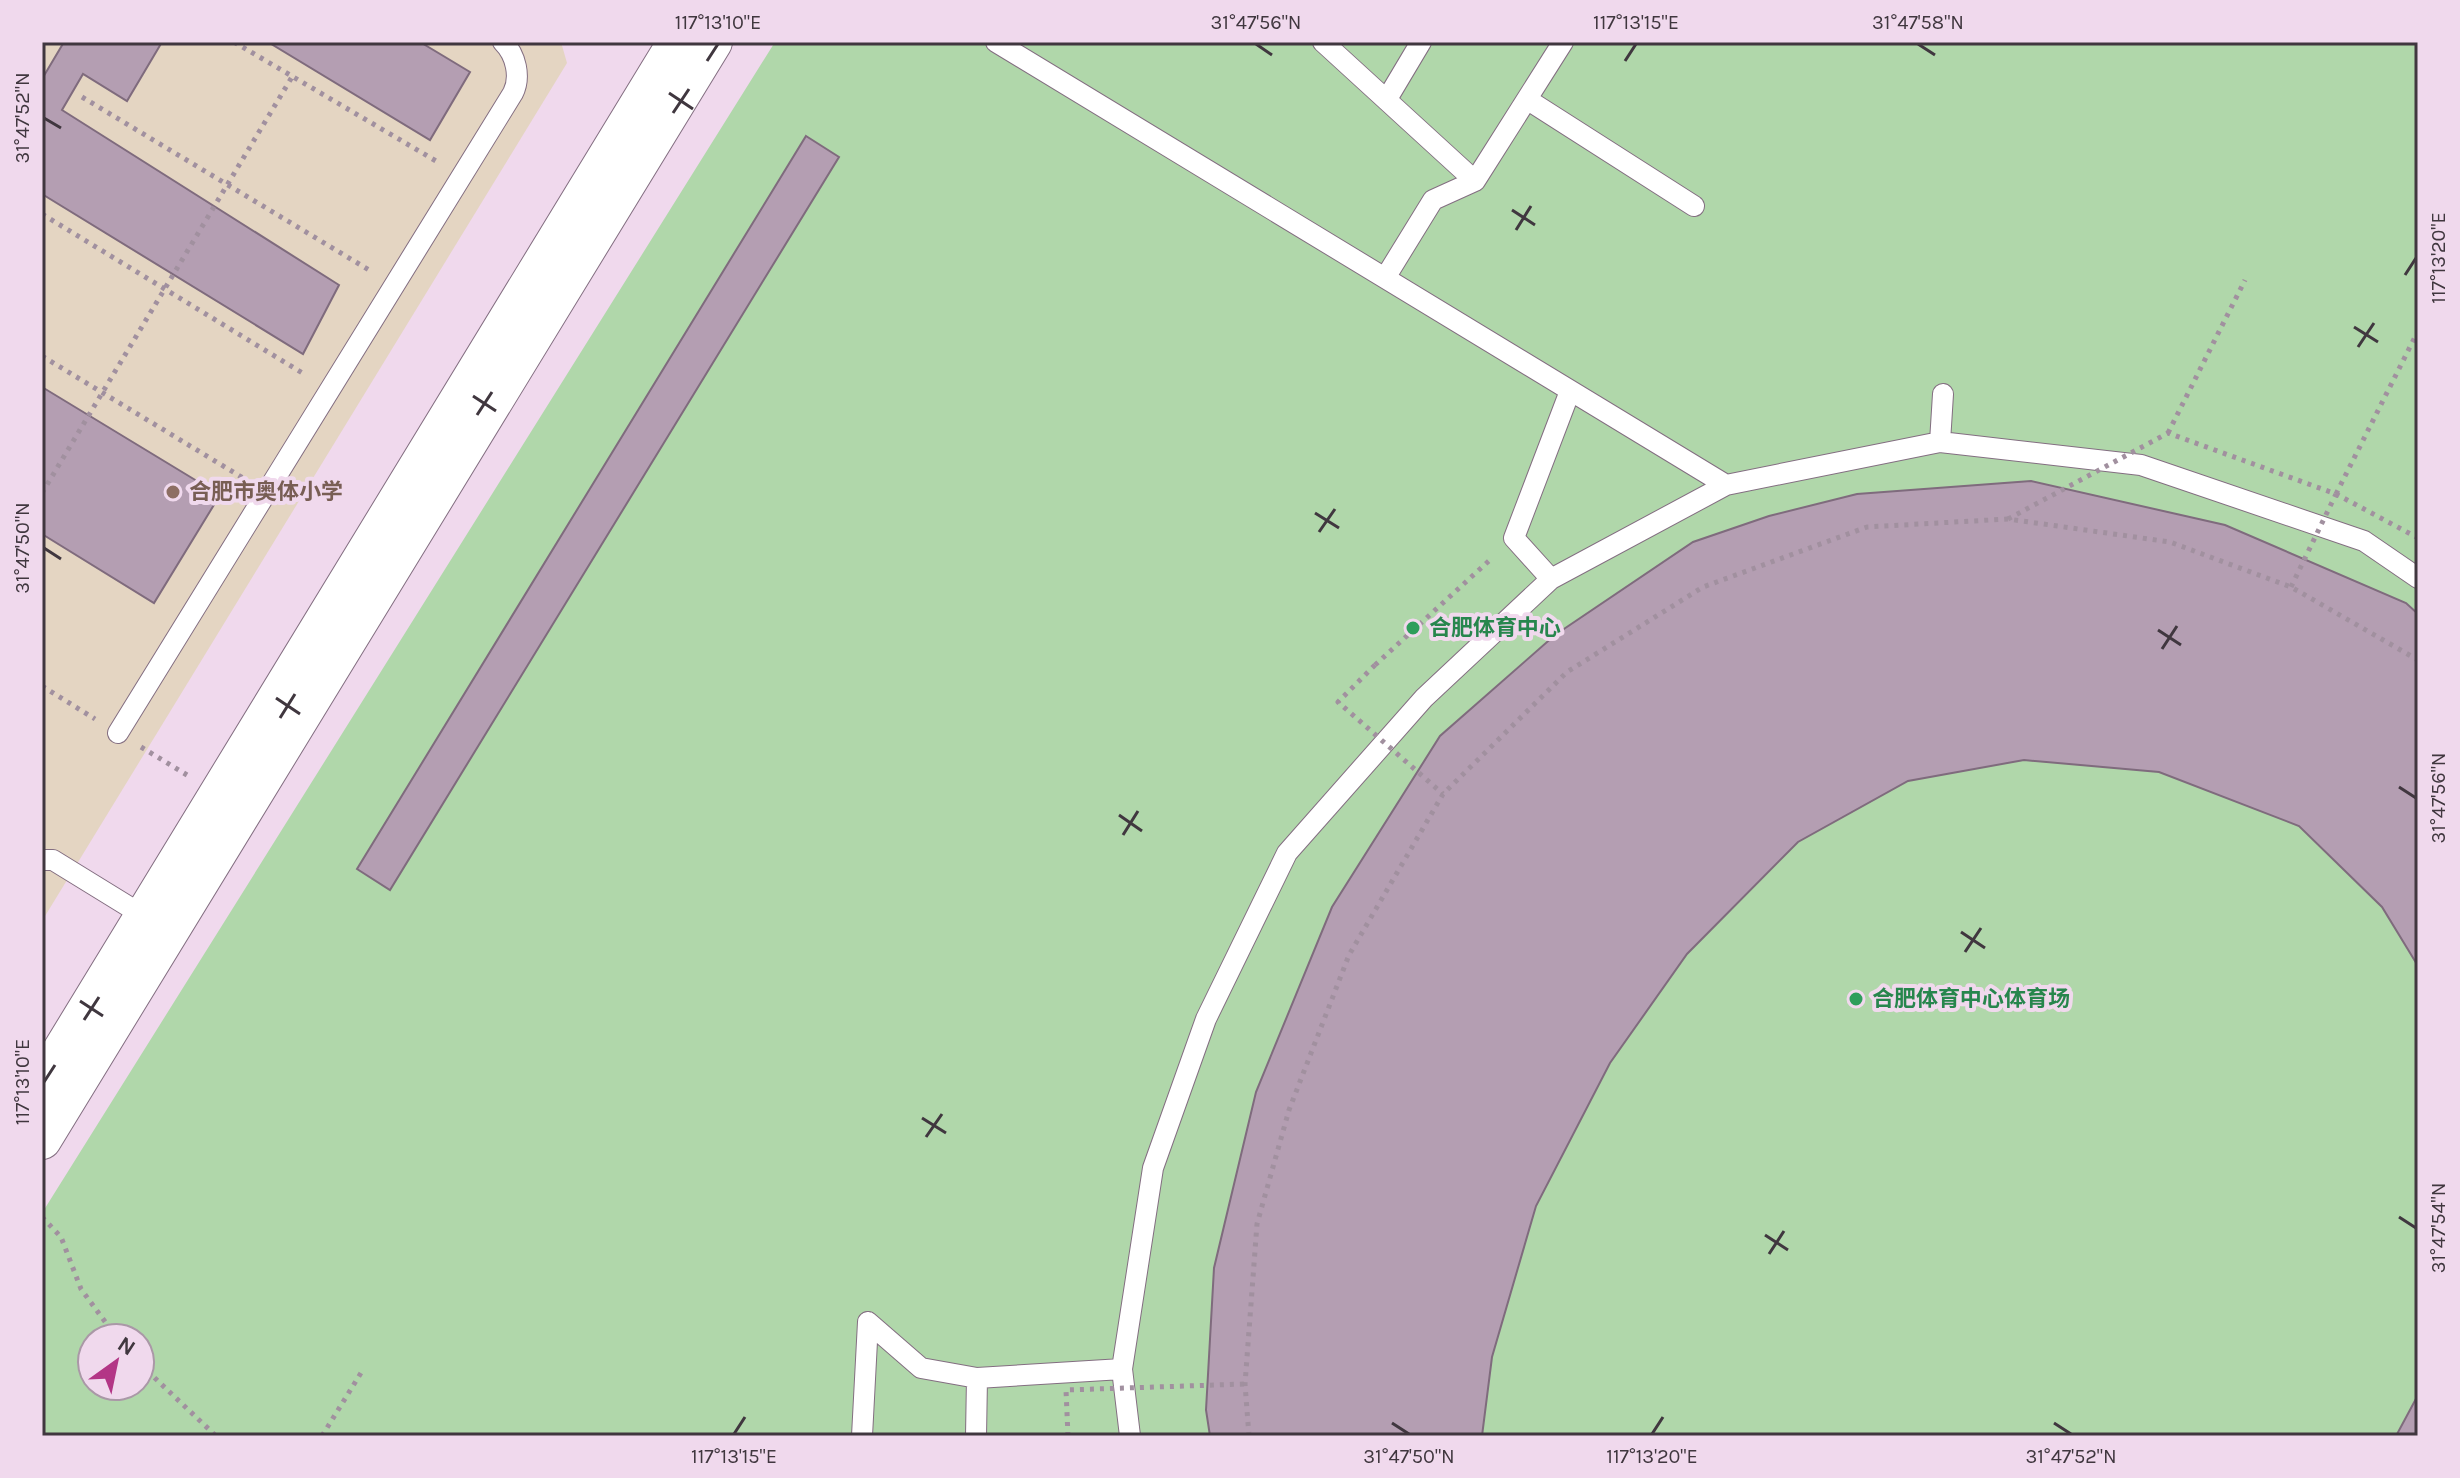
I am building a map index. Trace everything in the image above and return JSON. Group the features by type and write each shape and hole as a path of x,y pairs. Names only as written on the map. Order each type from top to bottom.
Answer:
{"street":[{"path":"42,1083 677,42"},
{"path":"42,1140 713,42"}],"lane":[{"path":"118,733 516,88 514,60 503,42"},
{"path":"996,42 1726,485"},
{"path":"1323,42 1475,181"},
{"path":"1387,99 1421,42"},
{"path":"1385,278 1433,200 1475,181 1563,42"},
{"path":"1528,100 1694,206"},
{"path":"1551,579 1514,538 1570,391"},
{"path":"1940,442 1943,394"},
{"path":"1130,1436 1122,1369 1153,1168 1206,1019 1287,853 1424,698 1551,579 1726,485 1940,442 2141,465 2364,541 2418,578"},
{"path":"42,860 53,860 144,916"},
{"path":"862,1436 868,1322 921,1368 977,1378 1122,1369"},
{"path":"976,1436 977,1378"}],"path":[{"path":"234,42 462,176"},
{"path":"42,493 292,77"},
{"path":"82,97 394,285"},
{"path":"42,214 330,390"},
{"path":"2008,519 2168,433 2245,280"},
{"path":"2291,587 2417,333"},
{"path":"42,356 267,492"},
{"path":"2168,433 2336,494 2418,538"},
{"path":"1249,1436 1245,1384 1257,1224 1289,1110 1349,955 1443,794 1567,672 1703,587 1867,527 2008,519 2170,542 2291,587 2418,660"},
{"path":"1443,794 1338,702 1514,538"},
{"path":"42,1217 61,1237 81,1289 105,1322"},
{"path":"322,1436 364,1368"},
{"path":"156,1379 216,1436"},
{"path":"1068,1436 1066,1390 1245,1384"}],"shaded area":[{"name":"合肥市奥体小学","path":"42,42 561,42 567,63 42,921"}],"green space":[{"name":"合肥体育中心","path":"775,42 2418,42 2418,1436 42,1436 42,1213"}],"building":[{"path":"64,42 162,42 127,101 83,74 62,110 339,285 303,354 42,194 42,79"},
{"path":"268,42 420,42 470,72 430,140"},
{"path":"806,136 839,157 390,890 357,869"},
{"path":"42,387 220,495 154,603 42,534"},
{"path":"2031,481 2225,525 2406,603 2418,614 2418,966 2382,907 2299,826 2159,772 2024,760 1908,781 1798,842 1687,954 1610,1063 1536,1206 1492,1357 1482,1436 1210,1436 1206,1410 1214,1268 1256,1092 1332,907 1440,736 1555,635 1693,542 1769,516 1857,494"},
{"path":"2418,1395 2418,1436 2396,1436"}],"place":[{"name":"合肥市奥体小学","path":"173,492"},
{"name":"合肥体育中心","path":"1413,628"},
{"name":"合肥体育中心体育场","path":"1856,999"}]}
